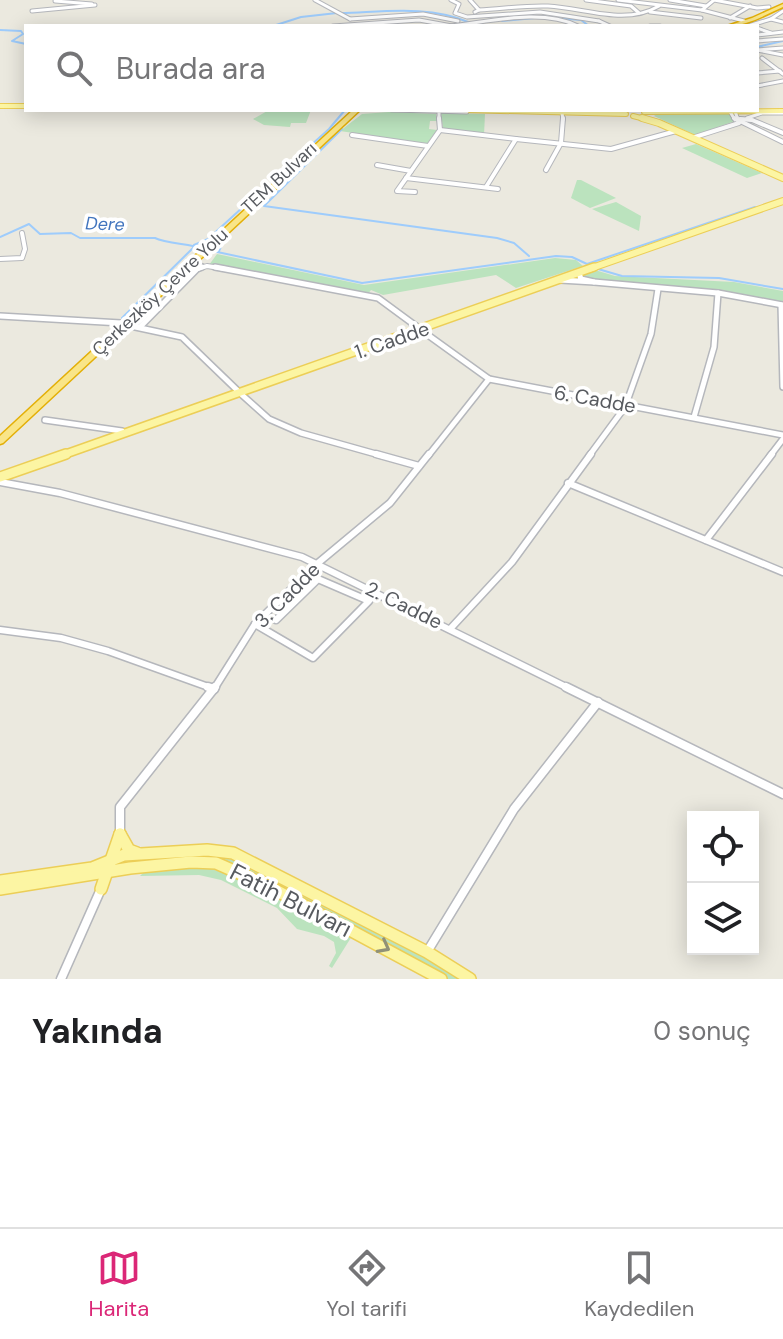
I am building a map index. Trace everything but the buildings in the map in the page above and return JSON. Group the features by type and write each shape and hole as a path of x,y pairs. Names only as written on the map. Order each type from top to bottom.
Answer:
{"highway":[{"path":"741,24 782,13"},
{"path":"737,24 782,13"},
{"name":"TEM Bulvarı","path":"321,143 352,112"},
{"name":"TEM Bulvarı","path":"199,254 352,112"},
{"name":"Çerkezköy Çevre Yolu","path":"123,324 321,143"},
{"name":"Çerkezköy Çevre Yolu","path":"0,441 199,254"},
{"path":"0,433 123,324"}],"main road":[{"path":"0,106 24,106"},
{"path":"759,110 783,111"},
{"path":"759,111 783,111"},
{"path":"572,112 643,112 783,177"},
{"path":"627,113 783,177"},
{"name":"1. Cadde","path":"0,480 783,200"},
{"name":"1. Cadde","path":"419,328 595,266"},
{"name":"1. Cadde","path":"0,480 122,431 240,392"},
{"path":"120,834 134,859"},
{"path":"101,889 120,834"},
{"path":"0,881 134,859 213,850 241,856 427,952 470,979"},
{"name":"Fatih Bulvarı","path":"134,859 199,861 226,867 441,979"},
{"path":"0,889 90,875 109,865"},
{"path":"90,875 101,889"}],"street":[{"path":"315,0 358,24"},
{"path":"451,0 459,4 455,13 460,19"},
{"path":"470,0 478,11"},
{"path":"498,0 505,9"},
{"path":"526,0 540,12"},
{"path":"575,9 587,0 631,6 639,13"},
{"path":"618,0 702,10 741,24"},
{"path":"650,12 663,0"},
{"path":"670,0 706,6"},
{"path":"702,10 714,0 769,7"},
{"path":"32,11 95,5 55,1"},
{"path":"598,13 610,3"},
{"path":"722,16 738,4"},
{"path":"730,18 750,6"},
{"path":"453,24 478,11 533,7 575,9 609,15 650,12 701,18 691,10"},
{"path":"350,19 401,15 460,19 540,12 603,23 609,15"},
{"path":"771,19 782,13"},
{"path":"755,24 782,13"},
{"path":"401,15 409,24"},
{"path":"555,20 559,24"},
{"path":"503,24 570,20 575,24"},
{"path":"379,24 407,21 433,24"},
{"path":"759,28 771,33"},
{"path":"759,35 783,32"},
{"path":"765,34 773,39"},
{"path":"759,41 783,39"},
{"path":"759,50 783,48"},
{"path":"759,51 783,55"},
{"path":"768,54 760,58 781,72"},
{"path":"759,73 781,72"},
{"path":"759,86 783,81"},
{"path":"695,137 762,113 783,111"},
{"path":"415,192 397,191 440,130 439,112 627,113"},
{"path":"731,112 740,120 783,142"},
{"path":"736,112 740,120"},
{"path":"546,170 562,144 565,133 562,113"},
{"path":"740,120 752,120 783,133"},
{"path":"440,130 615,149 676,131"},
{"path":"352,135 428,146"},
{"path":"486,187 516,139"},
{"path":"377,165 411,171"},
{"path":"774,173 783,170"},
{"path":"406,178 498,189"},
{"path":"0,259 22,258 25,249 22,233"},
{"name":"6. Cadde","path":"140,327 197,269 207,266 378,298 489,379 783,437"},
{"path":"579,273 581,279 594,282"},
{"path":"560,280 718,293 782,305 783,387"},
{"path":"451,628 512,562 626,405 651,334 658,289"},
{"path":"694,417 714,347 718,293"},
{"path":"0,316 123,324 182,337 269,419 301,433 419,466"},
{"name":"3. Cadde","path":"120,834 120,807 214,689 255,624 318,563 390,503 489,379"},
{"path":"45,420 122,431"},
{"path":"706,540 783,437"},
{"path":"21,470 21,481 31,487"},
{"name":"2. Cadde","path":"0,480 119,507 318,563 783,794"},
{"path":"568,483 783,572"},
{"path":"255,624 313,658 369,601 318,579 276,620"},
{"path":"0,630 61,638 108,651 214,689"},
{"path":"427,952 514,809 598,702"},
{"path":"61,979 101,889"}],"green space":[{"path":"265,112 310,112 306,123 291,123 290,127 264,125 253,119"},
{"path":"659,112 729,112 735,121 695,135 654,116"},
{"path":"441,113 485,114 484,135 443,128"},
{"path":"362,114 436,114 437,121 430,121 429,129 437,130 427,144 340,131"},
{"path":"696,144 762,173 747,178 682,148"},
{"path":"577,180 616,198 590,208 571,198"},
{"path":"616,202 641,216 639,231 592,209"},
{"path":"217,254 364,285 555,258 576,260 583,266 516,288 496,275 383,295 371,290 367,295 209,265"},
{"path":"595,270 615,276 734,282 783,291 783,304 740,295 585,279 580,275"},
{"path":"204,855 240,861 465,979 446,979 232,866 138,865 138,859"},
{"path":"203,866 250,882 352,936 332,968 329,966 336,953 334,942 297,929 277,908 221,880 199,875 140,876 144,872"}],"waterway":[{"path":"341,13 422,11 468,22"},
{"path":"279,24 301,17 337,13"},
{"path":"502,21 546,17"},
{"path":"556,18 581,20 586,24"},
{"path":"0,30 21,31 23,34 12,41 24,44"},
{"path":"759,47 783,41"},
{"path":"273,179 329,129 343,112"},
{"path":"342,129 264,206 497,238 514,243 529,256"},
{"path":"194,245 208,239 243,207"},
{"path":"208,250 362,283 556,256 572,257 587,264 755,207"},
{"name":"Dere","path":"0,237 29,224 40,234 71,233 80,238 155,238 194,247"},
{"path":"219,251 225,238"},
{"path":"122,318 194,247"},
{"name":"Dere","path":"194,247 202,248"},
{"name":"Dere","path":"598,269 622,276 719,278 783,289"}]}
